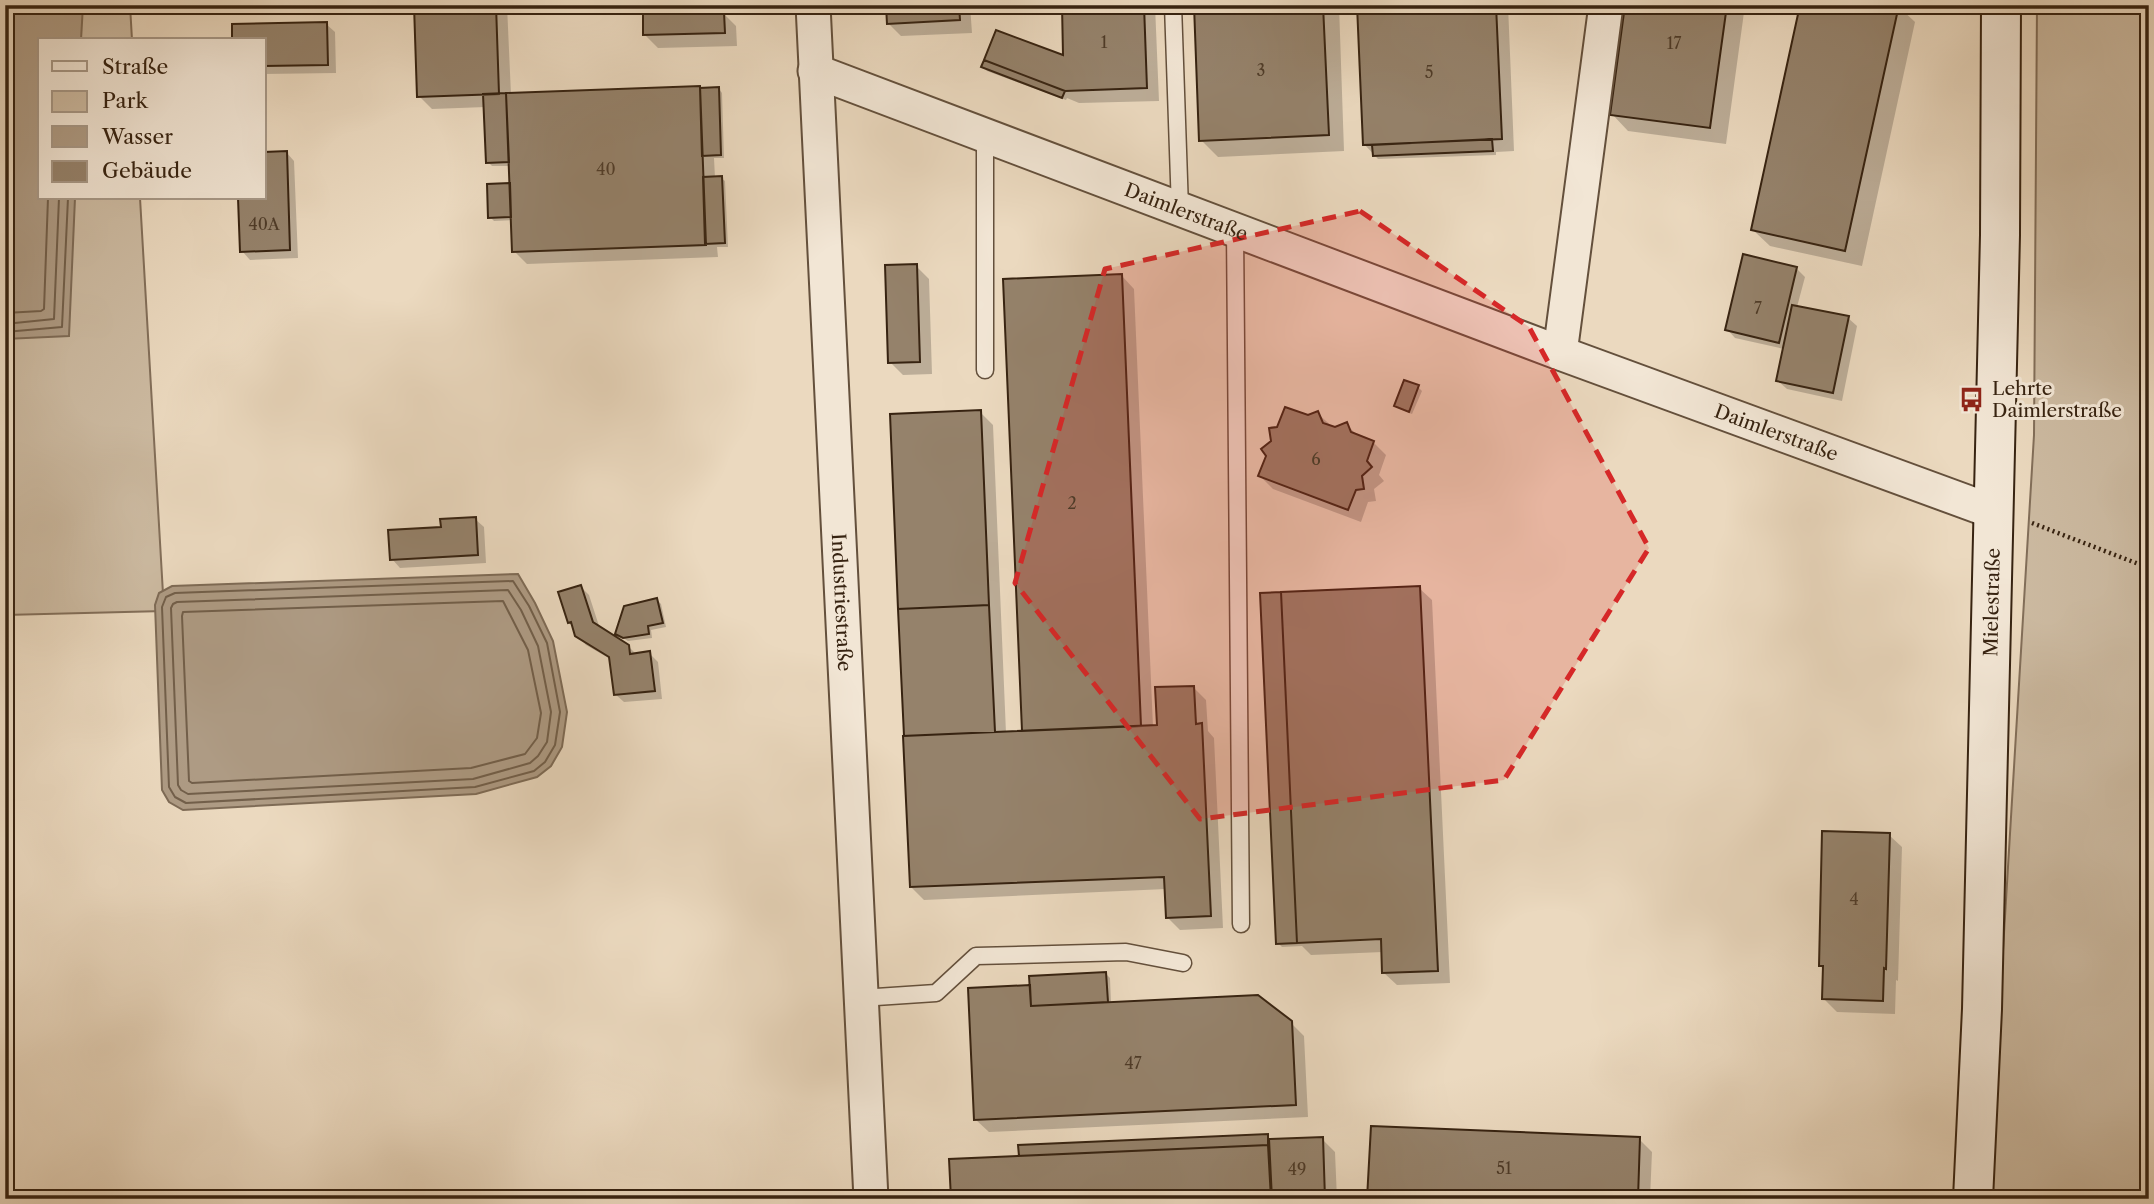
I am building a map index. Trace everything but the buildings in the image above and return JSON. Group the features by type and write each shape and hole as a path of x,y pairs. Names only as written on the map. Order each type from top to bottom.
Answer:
{"street":[{"name":"Industriestraße","path":"813,5 871,1199"},
{"path":"1560,353 1606,5"},
{"name":"Mielestraße","path":"1973,1199 1982,1009 1994,512 2000,235 2001,5"},
{"name":"Daimlerstraße","path":"815,71 1560,353 1994,512"}],"lane":[{"path":"1173,5 1180,209"},
{"path":"985,136 985,370"},
{"path":"1236,230 1241,924"},
{"path":"861,998 936,993 976,956 1125,953 1183,963"}],"path":[{"path":"1994,512 2023,520 2149,568"}],"highlighted area":[{"path":"1360,211 1529,327 1649,548 1504,780 1200,819 1015,583 1105,269"}],"green space":[{"path":"5,5 130,5 132,38 38,38 38,200 140,200 164,611 5,615"},
{"path":"2037,5 2149,5 2149,1199 1988,1199 2034,435"}],"water":[{"path":"5,5 83,5 81,38 38,38 38,200 75,200 69,336 5,339"},
{"path":"518,574 553,641 567,712 562,747 551,766 537,777 476,794 183,810 169,802 162,790 155,605 159,593 172,586"}],"place":[{"name":"Lehrte Daimlerstraße","path":"1972,399"}]}
